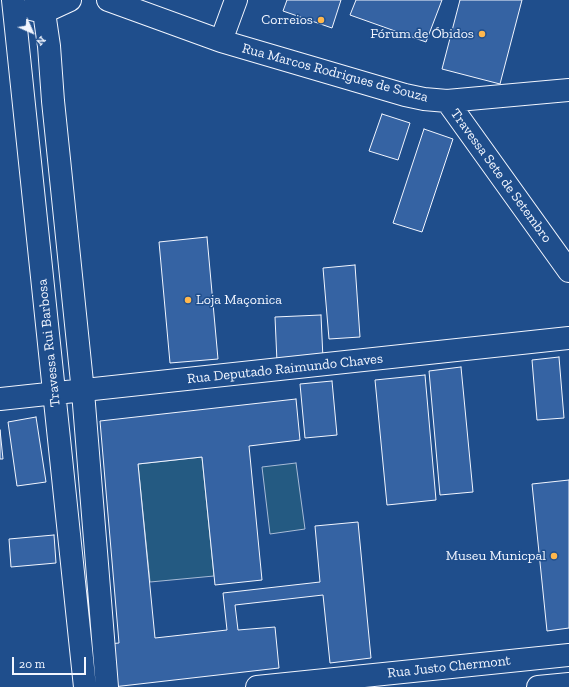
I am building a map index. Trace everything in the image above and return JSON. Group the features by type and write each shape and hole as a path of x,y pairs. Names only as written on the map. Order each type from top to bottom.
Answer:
{"street":[{"path":"11,2 44,6 70,0"},
{"name":"Rua Marcos Rodrigues de Souza","path":"108,0 221,41 405,95 424,99 447,101 569,90"},
{"path":"221,41 236,0"},
{"name":"Travessa Rui Barbosa","path":"11,2 85,687"},
{"name":"Travessa Rui Barbosa","path":"44,6 83,392 107,687"},
{"name":"Travessa Sete de Setembro","path":"447,101 569,271"},
{"name":"Rua Deputado Raimundo Chaves","path":"0,400 569,338"},
{"name":"Rua Justo Chermont","path":"257,687 569,655"},
{"path":"538,687 569,684"}],"shaded area":[{"path":"202,457 214,576 150,582 138,464"},
{"path":"296,463 305,529 270,534 262,467"}],"building":[{"name":"Correios","path":"287,0 341,0 332,28 283,11"},
{"path":"356,0 442,0 426,42 350,15"},
{"name":"Fórum de Óbidos","path":"460,0 522,0 500,84 442,69"},
{"path":"382,114 410,123 398,160 369,151"},
{"path":"424,129 453,139 422,232 393,223"},
{"name":"Loja Maçonica","path":"207,237 218,359 170,363 159,242"},
{"path":"355,265 360,337 329,339 323,268"},
{"path":"321,315 323,359 277,362 275,317"},
{"path":"559,357 564,418 537,420 532,360"},
{"path":"461,367 473,492 440,495 429,371"},
{"path":"425,375 436,500 387,505 375,380"},
{"path":"332,381 337,435 305,438 300,384"},
{"path":"296,399 300,440 249,446 262,580 215,585 202,457 138,464 155,638 227,630 223,593 320,582 315,526 358,522 371,658 330,663 323,595 235,605 238,630 275,627 279,668 113,687 108,644 119,643 100,421"},
{"path":"36,417 46,482 17,486 8,422"},
{"path":"0,430 3,459 0,459"},
{"name":"Museu Municpal","path":"569,480 569,628 547,631 532,484"},
{"path":"54,535 56,563 11,567 9,539"}],"place":[{"name":"Correios","path":"321,20"},
{"name":"Fórum de Óbidos","path":"482,34"},
{"name":"Loja Maçonica","path":"188,300"},
{"name":"Museu Municpal","path":"554,556"}]}
